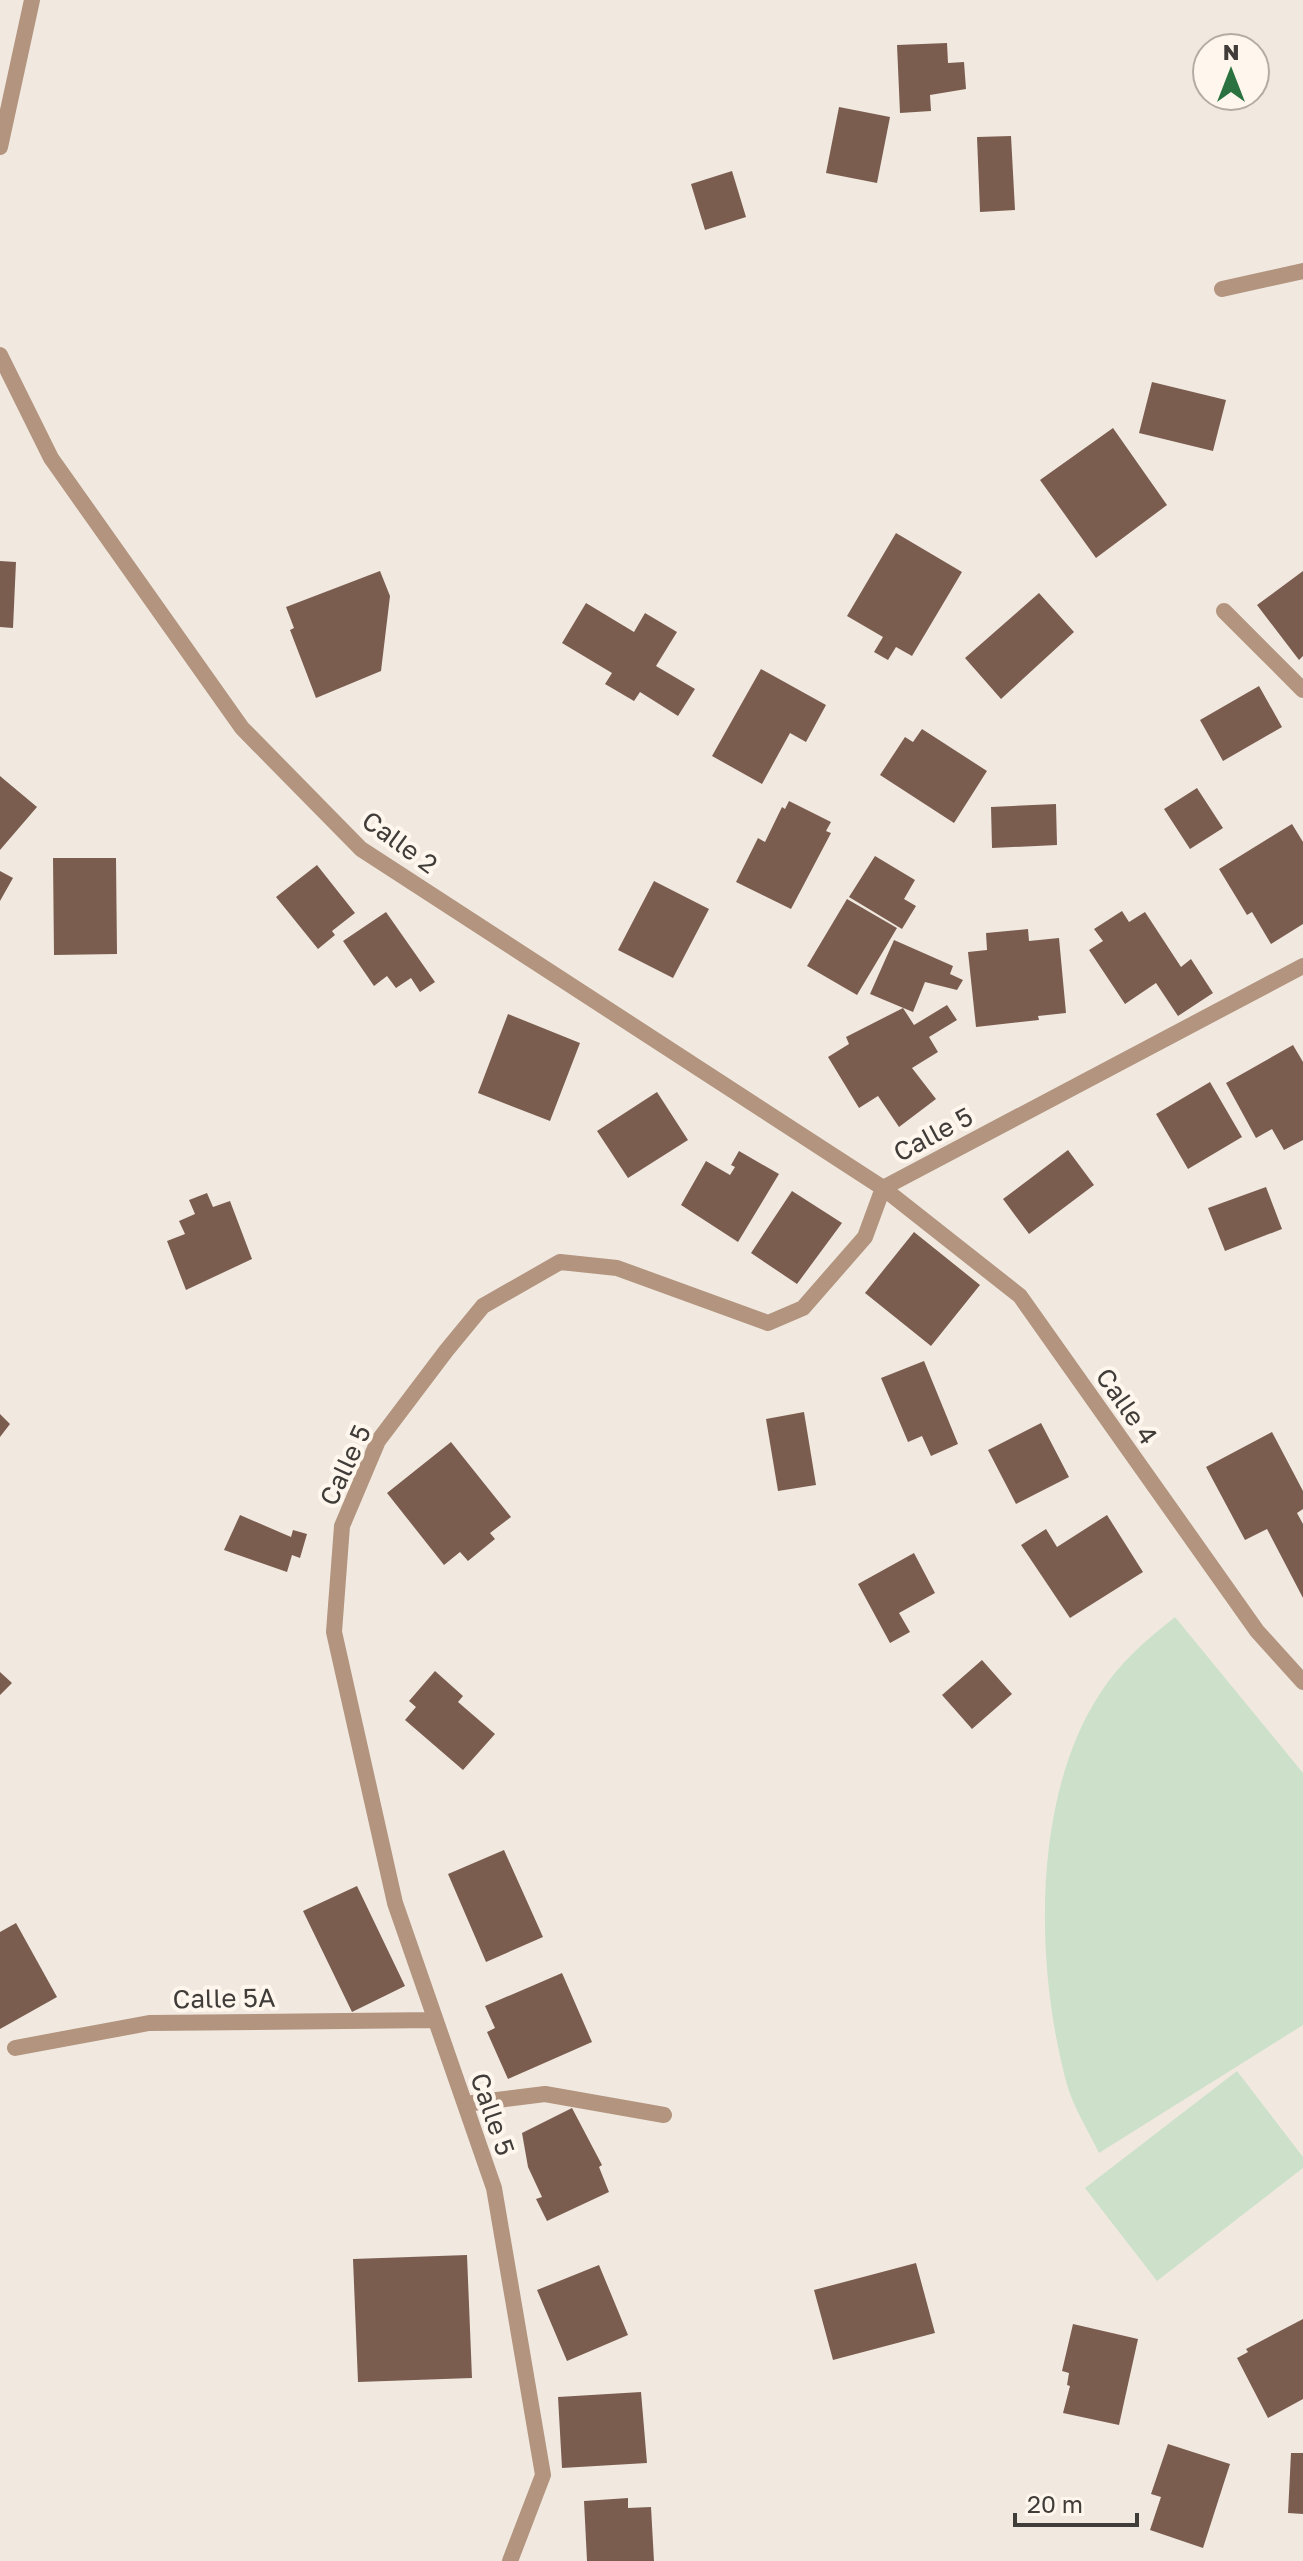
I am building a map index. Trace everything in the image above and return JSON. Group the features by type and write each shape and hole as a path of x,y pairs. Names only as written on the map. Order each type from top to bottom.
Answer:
{"street":[{"path":"0,147 32,0"},
{"path":"1222,289 1303,271"},
{"name":"Calle 2","path":"0,355 51,458 242,728 361,849 883,1188"},
{"path":"1224,611 1303,690"},
{"name":"Calle 5","path":"510,2561 543,2475 494,2188 395,1903 334,1632 342,1526 378,1441 483,1306 560,1262 617,1268 768,1323 803,1308 865,1237 883,1188 1303,966"},
{"name":"Calle 4","path":"883,1188 1020,1296 1257,1631 1303,1682"},
{"name":"Calle 5A","path":"15,2048 149,2023 435,2020"},
{"path":"465,2104 545,2094 664,2115"}],"green space":[{"path":"1175,1617 1303,1773 1303,2025 1099,2153 1069,2090 1056,2035 1045,1935 1051,1832 1061,1783 1077,1737 1099,1695 1134,1653"},
{"path":"1237,2071 1303,2157 1303,2168 1157,2281 1085,2188"}],"building":[{"path":"947,43 948,63 964,62 966,89 930,95 931,111 900,113 897,45"},
{"path":"839,107 890,117 877,183 826,173"},
{"path":"1011,136 1015,210 980,212 977,137"},
{"path":"732,171 746,217 705,230 691,184"},
{"path":"1152,382 1226,400 1213,451 1139,433"},
{"path":"1113,428 1167,505 1096,558 1040,480"},
{"path":"896,533 962,572 912,656 896,647 888,660 874,652 883,637 847,616"},
{"path":"0,561 16,562 13,628 0,627"},
{"path":"380,571 390,596 381,671 316,698 290,630 294,628 286,607"},
{"path":"1303,571 1303,656 1299,660 1257,605"},
{"path":"1039,593 1074,632 1001,699 965,658"},
{"path":"586,603 634,632 645,613 677,632 656,666 695,689 678,716 640,692 634,701 605,684 612,673 562,643"},
{"path":"761,669 826,705 806,742 790,733 762,784 712,756"},
{"path":"1259,686 1282,727 1223,761 1200,720"},
{"path":"922,729 987,771 954,823 880,775 905,737 913,742"},
{"path":"0,776 37,807 0,850"},
{"path":"1197,788 1223,828 1190,849 1164,809"},
{"path":"789,801 831,822 826,831 831,833 791,909 736,882 758,838 765,842 782,807 785,809"},
{"path":"1056,804 1057,845 992,848 991,807"},
{"path":"1292,824 1303,842 1303,924 1271,944 1252,912 1247,915 1219,869"},
{"path":"875,856 915,880 904,899 916,906 902,929 849,897"},
{"path":"53,858 116,858 117,954 54,955"},
{"path":"317,865 355,913 332,931 335,935 318,949 276,897"},
{"path":"0,871 13,878 0,901"},
{"path":"654,881 709,909 673,978 618,950"},
{"path":"847,899 897,928 857,995 807,966"},
{"path":"1122,911 1129,922 1145,912 1181,967 1191,959 1213,993 1178,1016 1156,983 1125,1004 1089,950 1103,941 1094,929"},
{"path":"386,912 435,982 420,992 411,978 396,988 387,976 374,986 343,941"},
{"path":"1028,929 1029,941 1059,938 1066,1013 1038,1016 1039,1020 976,1027 968,952 987,950 986,933"},
{"path":"894,940 953,966 950,974 963,980 957,990 925,982 913,1012 870,994"},
{"path":"947,1005 957,1020 929,1037 938,1052 912,1068 936,1099 899,1127 878,1096 859,1108 828,1057 849,1044 846,1037 903,1008 914,1025"},
{"path":"508,1014 580,1043 550,1121 478,1093"},
{"path":"1293,1045 1303,1062 1303,1140 1284,1150 1272,1129 1256,1138 1226,1083"},
{"path":"1210,1082 1242,1137 1188,1169 1156,1114"},
{"path":"657,1092 688,1140 628,1178 597,1131"},
{"path":"1068,1150 1094,1185 1029,1234 1003,1199"},
{"path":"739,1151 779,1174 738,1242 681,1205 706,1161 730,1175 735,1167 731,1165"},
{"path":"1266,1187 1282,1229 1225,1251 1208,1208"},
{"path":"792,1191 842,1223 797,1284 751,1253"},
{"path":"207,1193 213,1207 230,1201 252,1259 186,1290 167,1241 185,1234 179,1221 195,1214 189,1200"},
{"path":"914,1232 980,1285 931,1346 865,1293"},
{"path":"924,1361 958,1444 931,1456 922,1436 908,1442 881,1378"},
{"path":"804,1412 816,1485 778,1491 766,1419"},
{"path":"0,1414 10,1424 0,1437"},
{"path":"1041,1423 1069,1477 1016,1504 988,1450"},
{"path":"1272,1432 1303,1491 1303,1509 1297,1513 1303,1524 1303,1598 1267,1529 1245,1540 1206,1467"},
{"path":"451,1442 511,1517 490,1533 495,1539 468,1561 460,1552 444,1565 387,1493"},
{"path":"240,1515 291,1537 293,1530 307,1534 300,1558 292,1555 287,1572 224,1550"},
{"path":"1107,1515 1143,1572 1070,1618 1021,1545 1046,1529 1057,1547"},
{"path":"914,1553 935,1593 899,1613 910,1632 890,1643 858,1584"},
{"path":"982,1660 1012,1694 972,1729 942,1695"},
{"path":"435,1671 463,1696 458,1702 495,1734 463,1770 405,1720 416,1707 409,1701"},
{"path":"0,1672 12,1683 0,1695"},
{"path":"504,1850 543,1937 486,1962 448,1874"},
{"path":"357,1886 405,1986 352,2012 303,1911"},
{"path":"16,1923 57,1997 0,2029 0,1932"},
{"path":"562,1973 592,2042 508,2079 487,2032 495,2028 485,2006"},
{"path":"572,2108 602,2165 599,2167 609,2192 547,2221 536,2199 542,2197 528,2167 522,2133"},
{"path":"467,2255 472,2378 358,2382 353,2259"},
{"path":"916,2263 935,2333 833,2360 814,2290"},
{"path":"599,2265 628,2335 567,2361 537,2290"},
{"path":"1303,2319 1303,2399 1268,2418 1237,2358 1248,2352 1246,2349"},
{"path":"1073,2324 1138,2339 1119,2425 1063,2413 1070,2386 1067,2385 1069,2373 1062,2371"},
{"path":"641,2392 647,2463 562,2468 558,2397"},
{"path":"1168,2444 1230,2464 1203,2548 1150,2530 1161,2497 1151,2494"},
{"path":"1291,2453 1303,2453 1303,2514 1288,2513"},
{"path":"628,2498 628,2508 651,2507 654,2561 587,2561 584,2501"}]}
